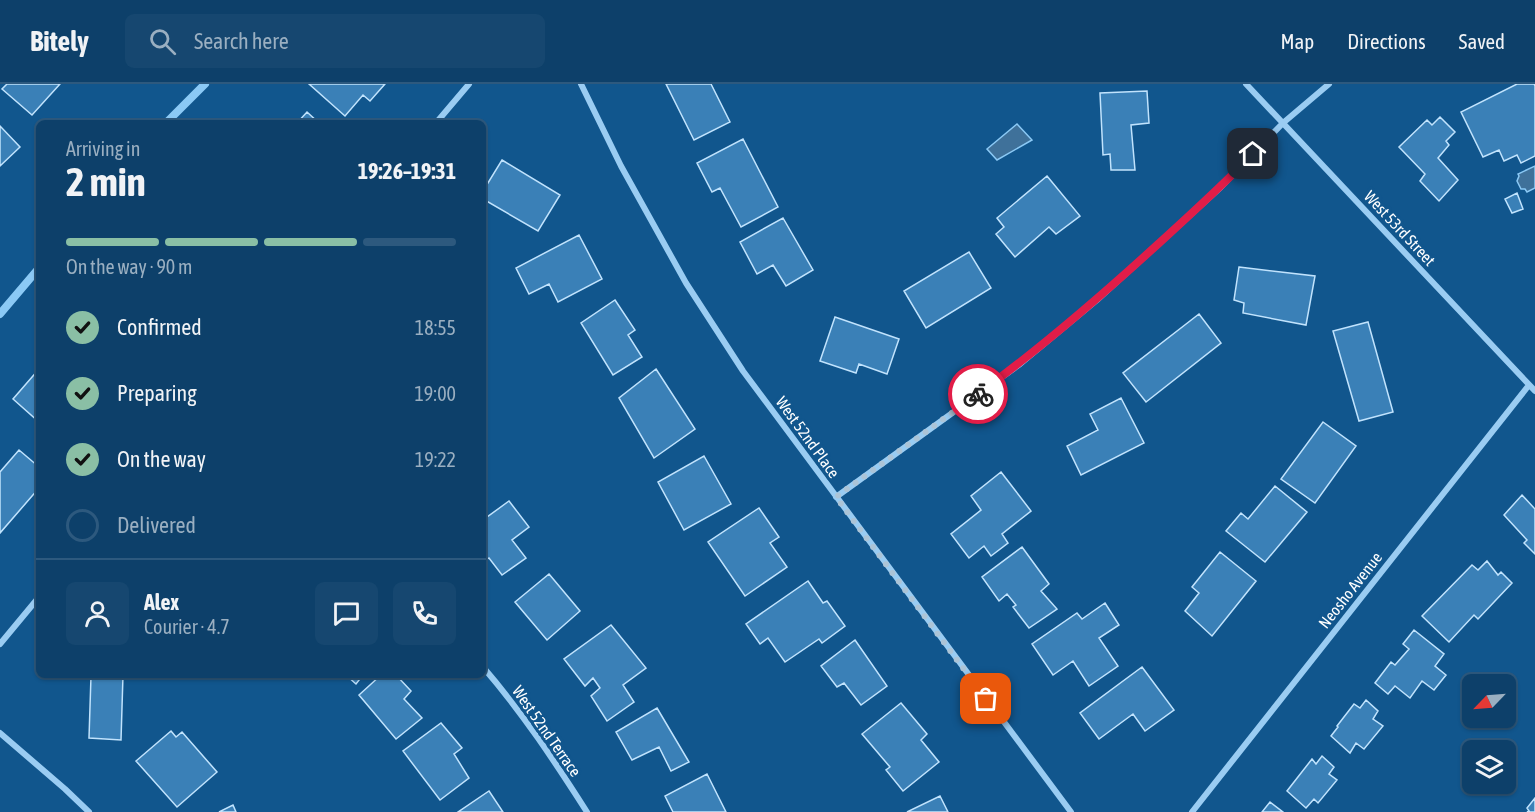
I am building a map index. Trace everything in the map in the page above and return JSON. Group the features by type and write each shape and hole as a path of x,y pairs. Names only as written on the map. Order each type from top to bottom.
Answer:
{"street":[{"path":"439,120 469,84"},
{"name":"West 52nd Place","path":"581,84 621,166 687,283 743,371 1071,812"},
{"name":"West 53rd Street","path":"1246,84 1535,391"},
{"path":"836,497 1020,364 1097,300 1221,187 1283,123 1329,84"},
{"name":"Neosho Avenue","path":"1192,812 1529,385"},
{"path":"0,644 36,601"},
{"name":"West 52nd Terrace","path":"486,670 551,755 586,812"},
{"path":"0,733 89,812"}],"water":[{"path":"1017,124 1032,140 997,160 987,149"},
{"path":"1535,166 1535,188 1527,192 1521,189 1517,181 1518,174"}],"building":[{"path":"7,84 60,84 32,115 2,89"},
{"path":"309,84 385,84 370,101 363,95 345,116"},
{"path":"666,84 711,84 730,122 694,140"},
{"path":"1517,84 1534,84 1535,86 1535,156 1521,163 1517,155 1504,161 1499,150 1483,157 1461,112"},
{"path":"1147,91 1149,123 1131,125 1135,170 1111,170 1110,154 1103,155 1100,93"},
{"path":"307,112 316,120 300,120"},
{"path":"1440,117 1455,132 1446,141 1449,145 1438,158 1458,180 1439,201 1420,181 1425,174 1399,147 1427,120 1432,125"},
{"path":"0,126 20,147 0,166"},
{"path":"743,139 778,207 741,227 720,188 712,192 697,163"},
{"path":"502,160 560,195 538,231 486,201 486,186"},
{"path":"1047,176 1080,216 1056,234 1049,227 1015,257 996,234 1004,227 997,218"},
{"path":"1517,193 1523,209 1512,213 1505,199"},
{"path":"783,218 813,270 786,286 773,265 757,274 740,242"},
{"path":"579,235 602,279 558,302 549,284 529,294 516,268"},
{"path":"969,252 991,288 926,328 904,291"},
{"path":"1239,267 1315,276 1306,325 1243,313 1244,303 1234,300"},
{"path":"615,300 635,330 628,335 642,357 613,375 581,323"},
{"path":"1199,314 1221,343 1146,402 1123,373"},
{"path":"835,317 899,339 887,374 859,364 856,373 820,361"},
{"path":"1368,322 1393,412 1359,421 1333,331"},
{"path":"656,369 695,429 654,458 619,398"},
{"path":"36,372 36,419 13,399"},
{"path":"1121,398 1144,443 1081,475 1067,446 1098,430 1090,414"},
{"path":"1323,422 1356,446 1315,503 1281,479"},
{"path":"19,450 36,464 36,491 0,533 0,472"},
{"path":"704,456 731,504 684,530 658,482"},
{"path":"1001,472 1031,511 1002,534 1008,543 991,556 984,546 969,558 951,534 981,510 971,496"},
{"path":"1275,486 1307,512 1265,562 1226,531 1241,513 1248,519"},
{"path":"1522,495 1535,509 1535,554 1524,543 1527,540 1504,515"},
{"path":"509,501 529,527 512,540 526,558 502,575 489,558 486,560 486,518"},
{"path":"759,508 779,537 770,543 787,567 745,596 708,542"},
{"path":"1022,547 1049,584 1041,591 1057,609 1029,628 1013,607 1016,605 1007,594 999,601 982,577"},
{"path":"1220,552 1256,581 1212,636 1185,611 1199,593 1192,587"},
{"path":"1487,561 1498,575 1501,572 1512,583 1478,619 1474,615 1449,642 1422,616 1472,565 1478,570"},
{"path":"549,574 580,611 547,640 515,602"},
{"path":"808,581 823,603 827,601 845,626 822,643 819,639 785,662 768,638 760,644 746,624"},
{"path":"1105,603 1119,625 1099,638 1118,666 1089,686 1073,661 1053,675 1032,644 1077,613 1082,619"},
{"path":"611,625 646,668 623,685 634,702 607,721 591,696 600,688 593,678 585,686 564,659"},
{"path":"1414,630 1444,654 1435,666 1446,675 1434,690 1422,681 1410,698 1395,686 1388,694 1375,683 1391,662 1395,665 1409,649 1403,644"},
{"path":"855,640 887,686 861,705 844,683 837,687 821,666"},
{"path":"1142,667 1174,710 1145,731 1133,714 1099,739 1080,713"},
{"path":"91,678 123,678 121,740 89,738"},
{"path":"349,678 361,678 356,684"},
{"path":"378,678 399,678 411,691 404,699 422,718 396,739 359,695"},
{"path":"1366,700 1378,711 1373,719 1383,726 1364,749 1356,743 1350,753 1331,736 1354,704 1360,708"},
{"path":"901,703 927,734 921,740 939,762 903,791 886,770 890,767 862,734"},
{"path":"657,708 689,762 671,771 659,747 632,760 616,732"},
{"path":"441,723 462,748 454,754 469,778 440,800 403,751"},
{"path":"171,731 176,737 182,732 217,772 177,807 136,761"},
{"path":"1322,756 1334,767 1329,774 1337,780 1318,803 1314,799 1306,808 1287,791 1312,759 1316,764"},
{"path":"707,774 726,812 673,812 665,796"},
{"path":"489,791 503,812 458,812"},
{"path":"940,796 948,812 907,812"},
{"path":"1535,798 1535,812 1527,812 1529,811 1527,808"},
{"path":"1270,802 1283,812 1262,812"},
{"path":"233,805 236,812 219,812"}],"waterway":[{"path":"169,120 205,84"},
{"path":"0,314 36,272"}],"way so far":[{"path":"978,394 836,497 986,699"}],"route":[{"path":"978,394 1020,364 1097,300 1221,187 1253,154"}]}
